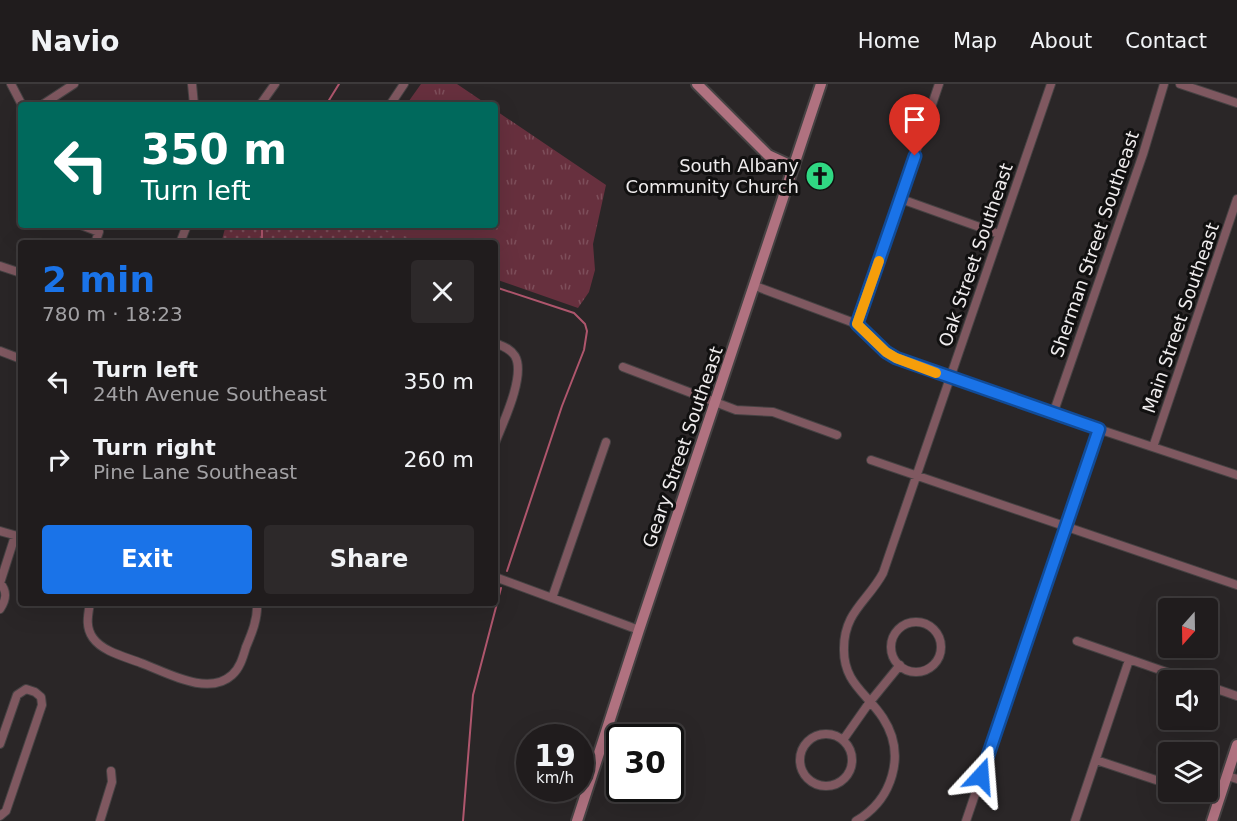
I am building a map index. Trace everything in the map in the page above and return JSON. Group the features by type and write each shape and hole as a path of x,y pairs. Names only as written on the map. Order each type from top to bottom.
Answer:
{"main road":[{"path":"697,84 768,155 794,167"},
{"name":"Geary Street Southeast","path":"577,821 822,84"},
{"path":"1212,821 1219,801 1232,777 1237,745"}],"street":[{"path":"11,84 20,102"},
{"path":"47,102 74,84"},
{"path":"192,84 194,102"},
{"path":"262,102 275,84"},
{"path":"392,102 404,84"},
{"path":"857,324 939,84"},
{"name":"Oak Street Southeast","path":"856,821 875,807 884,796 894,771 894,743 882,717 851,681 845,665 844,634 851,615 876,585 882,573 1051,84"},
{"name":"Sherman Street Southeast","path":"1053,414 1143,154 1164,84"},
{"path":"1180,84 1237,103"},
{"path":"901,199 999,234"},
{"name":"Main Street Southeast","path":"1153,447 1237,199"},
{"path":"89,228 99,232 96,240"},
{"path":"0,266 18,272"},
{"path":"755,286 857,324 886,352 896,358 1053,414 1237,475"},
{"path":"498,344 507,348 515,356 518,368 517,381 498,428"},
{"path":"0,351 18,358"},
{"path":"622,367 736,410 773,412 837,435"},
{"path":"966,821 1099,429"},
{"path":"552,598 606,442"},
{"path":"871,460 1237,585"},
{"path":"0,531 18,536 0,583 5,588 6,597 0,609"},
{"path":"498,578 639,630"},
{"path":"90,606 87,622 92,637 109,651 179,676 210,684 226,685 241,661 255,622 257,606"},
{"path":"915,622 924,623 933,628 939,635 941,645 940,654 935,663 928,669 918,671 909,670 900,665 894,658 892,648 893,639 898,630 905,624 915,622"},
{"path":"82,642 92,637"},
{"path":"1077,641 1159,670"},
{"path":"1076,821 1129,660"},
{"path":"843,740 900,665"},
{"path":"0,744 17,695 26,689 35,692 41,697 42,705 6,811 0,816"},
{"path":"1218,689 1237,696"},
{"path":"826,734 836,735 843,740 853,759 851,769 845,778 827,786 817,784 808,778 802,770 800,760 802,750 808,741 826,734"},
{"path":"1096,760 1158,781"},
{"path":"100,821 112,782 111,771"}],"green space":[{"path":"421,84 457,84 484,102 408,102"},
{"path":"498,112 606,185 593,244 595,270 589,292 578,308 498,280 498,240 379,240 344,228 498,228"},
{"path":"225,228 379,228 417,240 222,240"}],"waterway":[{"path":"328,102 339,84"},
{"path":"262,228 262,240"},
{"path":"498,288 574,313 585,324 587,331 584,350 562,406 507,571"},
{"path":"498,599 501,588"},
{"path":"463,821 473,695 496,606"}],"slow traffic":[{"path":"879,261 857,324 886,352 936,373"}],"place":[{"name":"South Albany Community Church","path":"820,176"}],"route":[{"path":"915,156 857,324 886,352 896,358 1099,429 981,776"}]}
